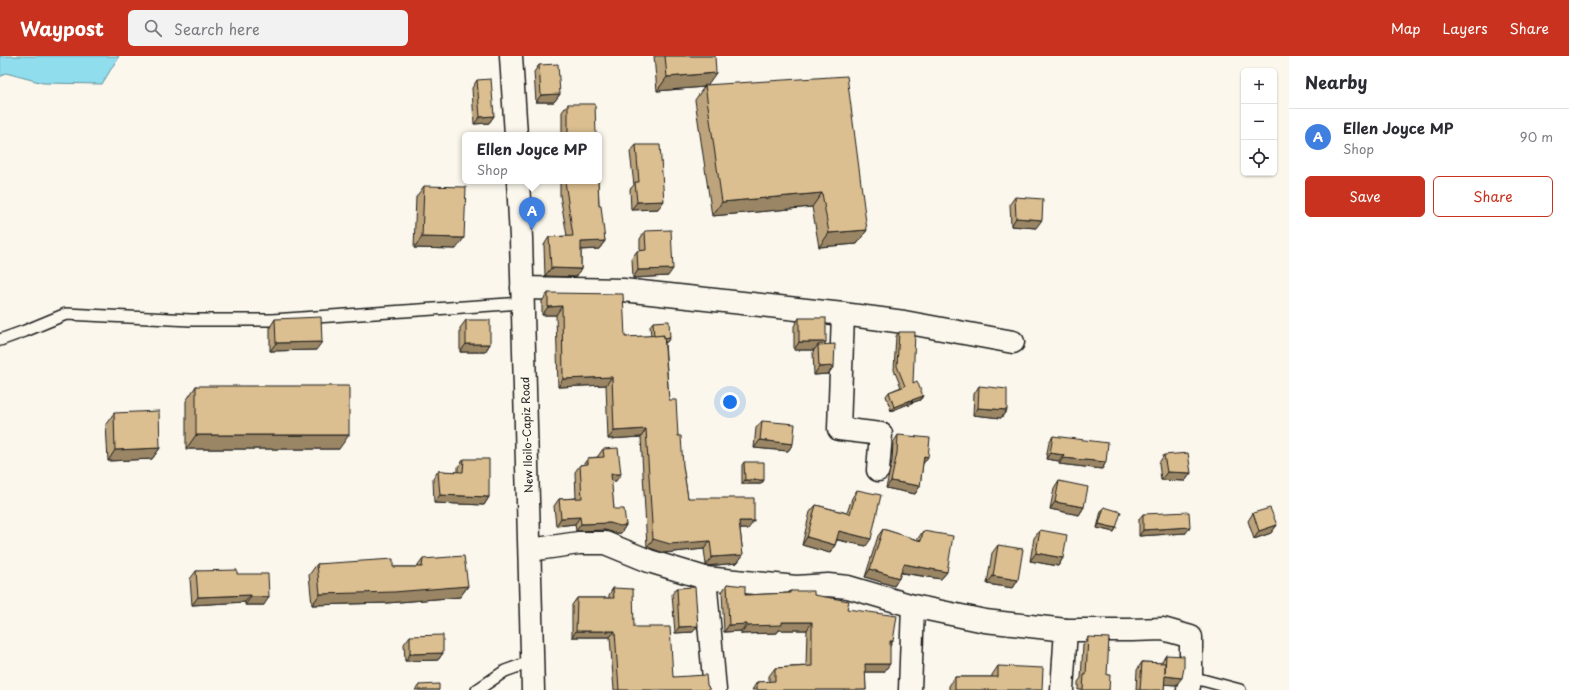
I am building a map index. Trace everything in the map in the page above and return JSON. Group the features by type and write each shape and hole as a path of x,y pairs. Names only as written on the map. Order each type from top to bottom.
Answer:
{"main road":[{"path":"511,56 516,132"},
{"name":"New Iloilo-Capiz Road","path":"518,184 523,296 533,690"},
{"path":"523,296 623,290 904,322 1013,342"},
{"path":"843,314 839,429 881,434 878,470"},
{"path":"530,550 579,543 606,542 649,561 704,578 796,587 828,585 848,587 913,606 985,621 1066,630 1163,629 1191,637 1190,683"},
{"path":"704,578 715,690"},
{"path":"910,690 913,606"},
{"path":"1062,690 1066,630"}],"lane":[{"path":"0,340 66,314 191,320 272,320 523,296"},
{"path":"476,690 505,671 533,661"},
{"path":"1190,683 1240,690"}],"water":[{"path":"0,56 119,56 102,84 43,83 6,73 0,77"}],"building":[{"path":"665,56 715,56 716,73 667,77"},
{"path":"558,64 560,94 541,95 539,65"},
{"path":"847,76 867,230 829,233 822,193 722,202 705,85"},
{"path":"491,79 494,116 480,117 477,80"},
{"path":"568,104 595,104 596,132 568,132"},
{"path":"636,145 660,145 664,201 637,202 635,182 639,182"},
{"path":"565,184 598,184 599,206 601,206 605,241 581,242 581,269 551,268 549,237 573,236"},
{"path":"424,186 466,187 464,238 422,237"},
{"path":"1015,197 1043,199 1042,220 1016,218"},
{"path":"671,230 673,269 638,270 637,251 646,250 645,231"},
{"path":"548,293 623,294 625,337 664,335 669,400 676,400 678,436 681,436 683,466 688,498 754,498 754,521 739,521 743,555 712,557 710,541 670,544 653,539 646,429 614,431 612,377 563,379 562,306 548,307"},
{"path":"321,317 322,342 276,343 275,319"},
{"path":"799,318 826,318 826,342 799,342"},
{"path":"466,320 490,320 490,344 466,344"},
{"path":"669,321 670,338 664,338 664,335 654,336 653,322"},
{"path":"899,332 915,332 913,383 917,381 923,396 912,400 912,402 911,400 894,407 889,392 905,386 897,366"},
{"path":"835,344 834,366 819,367 818,345"},
{"path":"196,386 349,386 349,435 196,435"},
{"path":"979,386 1007,389 1007,410 978,408"},
{"path":"159,411 160,448 115,450 114,413"},
{"path":"762,421 795,424 793,444 760,440"},
{"path":"898,435 930,438 928,457 924,456 920,486 891,481 897,453"},
{"path":"1053,436 1108,443 1106,462 1063,458 1064,455 1050,453"},
{"path":"618,448 621,474 611,474 614,509 624,509 626,525 620,526 610,523 581,524 580,517 561,518 559,499 582,498 580,465 588,464 588,458 604,457 603,449"},
{"path":"1188,453 1191,473 1167,472 1164,455"},
{"path":"464,459 489,459 489,497 440,495 438,471 463,472"},
{"path":"744,462 764,462 764,480 745,480"},
{"path":"1059,481 1088,487 1084,507 1055,502"},
{"path":"857,490 881,495 871,539 839,531 835,545 807,537 816,505 850,514"},
{"path":"1104,507 1121,512 1116,528 1099,524"},
{"path":"1270,508 1277,525 1259,531 1253,513"},
{"path":"1189,512 1190,527 1143,530 1143,514"},
{"path":"883,529 921,541 923,531 953,536 947,572 904,564 899,578 870,569"},
{"path":"1040,530 1067,535 1063,558 1036,553"},
{"path":"998,545 1023,549 1018,580 993,576"},
{"path":"464,556 468,586 394,592 320,594 317,564 393,559 393,567 422,567 423,559"},
{"path":"237,570 237,574 268,574 269,597 251,597 251,595 198,597 196,571"},
{"path":"727,584 745,586 745,595 790,593 790,591 814,591 814,595 849,601 847,609 897,616 893,641 890,641 890,664 865,664 866,690 757,690 757,682 775,681 775,668 812,666 812,622 782,622 782,625 729,625"},
{"path":"695,587 698,626 679,627 677,588"},
{"path":"613,588 633,589 634,627 670,627 673,677 706,675 707,685 710,690 619,690 615,631 576,631 577,598 614,598"},
{"path":"443,635 443,653 410,654 410,636"},
{"path":"1088,637 1109,638 1107,675 1110,675 1109,690 1083,690 1084,675 1086,675"},
{"path":"1166,655 1184,656 1182,678 1165,676 1164,690 1140,690 1142,662 1165,663 1165,674"},
{"path":"998,666 1043,668 1042,690 955,690 955,677 998,677"},
{"path":"439,684 439,690 419,690 419,685"}],"place":[{"name":"Ellen Joyce MP","path":"532,230"}]}
